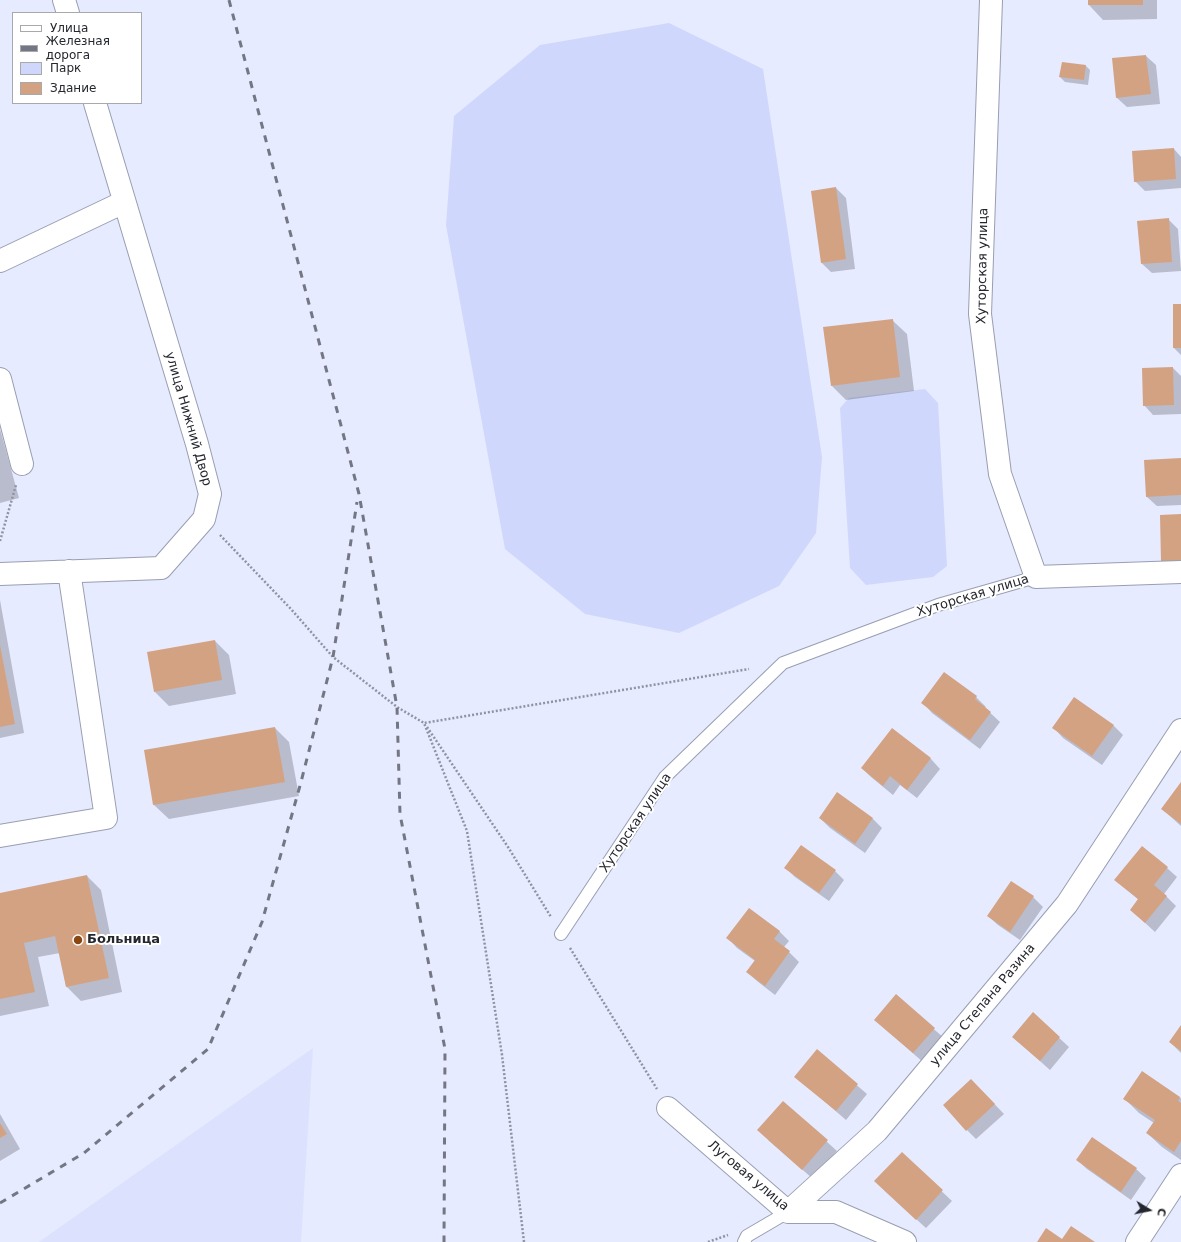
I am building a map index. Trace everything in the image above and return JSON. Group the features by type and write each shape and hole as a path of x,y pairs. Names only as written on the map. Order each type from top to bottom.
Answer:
{"street":[{"path":"64,0 68,12"},
{"name":"Хуторская улица","path":"991,0 980,314 1000,474 1036,577"},
{"name":"улица Нижний Двор","path":"11,573 161,568 204,519 210,494 197,444 95,104"},
{"path":"0,261 124,202"},
{"path":"0,379 22,464"},
{"path":"0,562 11,573"},
{"path":"0,836 106,818 69,572"},
{"path":"1036,577 1181,572"},
{"name":"улица Степана Разина","path":"788,1212 877,1131 1067,904 1181,730"},
{"name":"Луговая улица","path":"668,1108 788,1212 836,1212 905,1242"},
{"path":"1137,1242 1181,1175"}],"lane":[{"name":"Хуторская улица","path":"561,934 665,777 783,663 938,605 1036,577"},
{"name":"улица Степана Разина","path":"744,1242 747,1236 788,1212"}],"path":[{"path":"0,541 22,464"},
{"path":"204,519 290,608 333,657 397,707 424,723 508,846 668,1108"},
{"path":"424,723 783,663"},
{"path":"424,723 467,831 502,1055 524,1242"}],"shaded area":[{"path":"313,1048 301,1242 39,1242"}],"green space":[{"path":"669,23 763,69 822,457 816,533 779,586 679,633 585,614 505,549 446,225 454,116 540,45"},
{"path":"925,389 938,403 947,566 933,577 866,585 850,568 840,408 849,398"}],"building":[{"path":"1088,0 1143,0 1143,5 1088,5"},
{"path":"1146,55 1151,94 1116,98 1112,58"},
{"path":"1062,62 1086,65 1084,80 1059,77"},
{"path":"1174,148 1176,179 1134,182 1132,151"},
{"path":"836,187 846,259 821,263 811,191"},
{"path":"1169,218 1172,262 1141,264 1137,221"},
{"path":"1173,304 1181,304 1181,348 1173,348"},
{"path":"893,319 900,377 831,386 823,327"},
{"path":"1173,367 1174,405 1143,406 1142,368"},
{"path":"1181,458 1181,495 1146,497 1144,460"},
{"path":"1181,514 1181,561 1161,562 1160,515"},
{"path":"215,640 222,680 154,692 147,652"},
{"path":"0,645 15,724 0,727"},
{"path":"944,672 977,696 975,699 991,712 970,740 921,703"},
{"path":"1074,697 1114,725 1092,756 1052,728"},
{"path":"275,727 285,782 153,805 144,750"},
{"path":"892,728 931,758 907,790 890,776 883,786 861,768"},
{"path":"1181,782 1181,824 1161,809"},
{"path":"837,792 873,818 855,844 819,818"},
{"path":"801,845 836,870 819,893 784,868"},
{"path":"1142,846 1168,867 1154,885 1167,896 1145,923 1130,910 1138,899 1114,880"},
{"name":"Больница","path":"87,875 109,978 66,987 55,936 24,943 35,992 0,999 0,893"},
{"path":"1011,881 1034,896 1010,932 987,916"},
{"path":"749,908 780,931 774,939 790,951 765,986 746,972 755,960 726,938"},
{"path":"896,994 935,1028 913,1053 874,1020"},
{"path":"1033,1012 1060,1037 1040,1061 1012,1037"},
{"path":"1181,1025 1181,1051 1169,1042"},
{"path":"817,1049 858,1084 836,1111 794,1077"},
{"path":"1142,1071 1180,1097 1178,1101 1181,1103 1181,1141 1174,1152 1146,1133 1155,1120 1123,1099"},
{"path":"971,1079 995,1104 966,1131 943,1105"},
{"path":"783,1101 828,1140 802,1170 757,1130"},
{"path":"0,1123 7,1134 0,1138"},
{"path":"1092,1137 1137,1168 1121,1192 1076,1160"},
{"path":"902,1152 943,1190 916,1220 874,1181"},
{"path":"1071,1226 1095,1242 1037,1242 1046,1228 1062,1239"}],"railway":[{"path":"229,0 359,494 397,707 400,814 445,1049 444,1242"},
{"path":"0,1203 84,1153 208,1049 262,922 301,782 333,657 357,502"}],"place":[{"name":"Больница","path":"78,940"}]}
